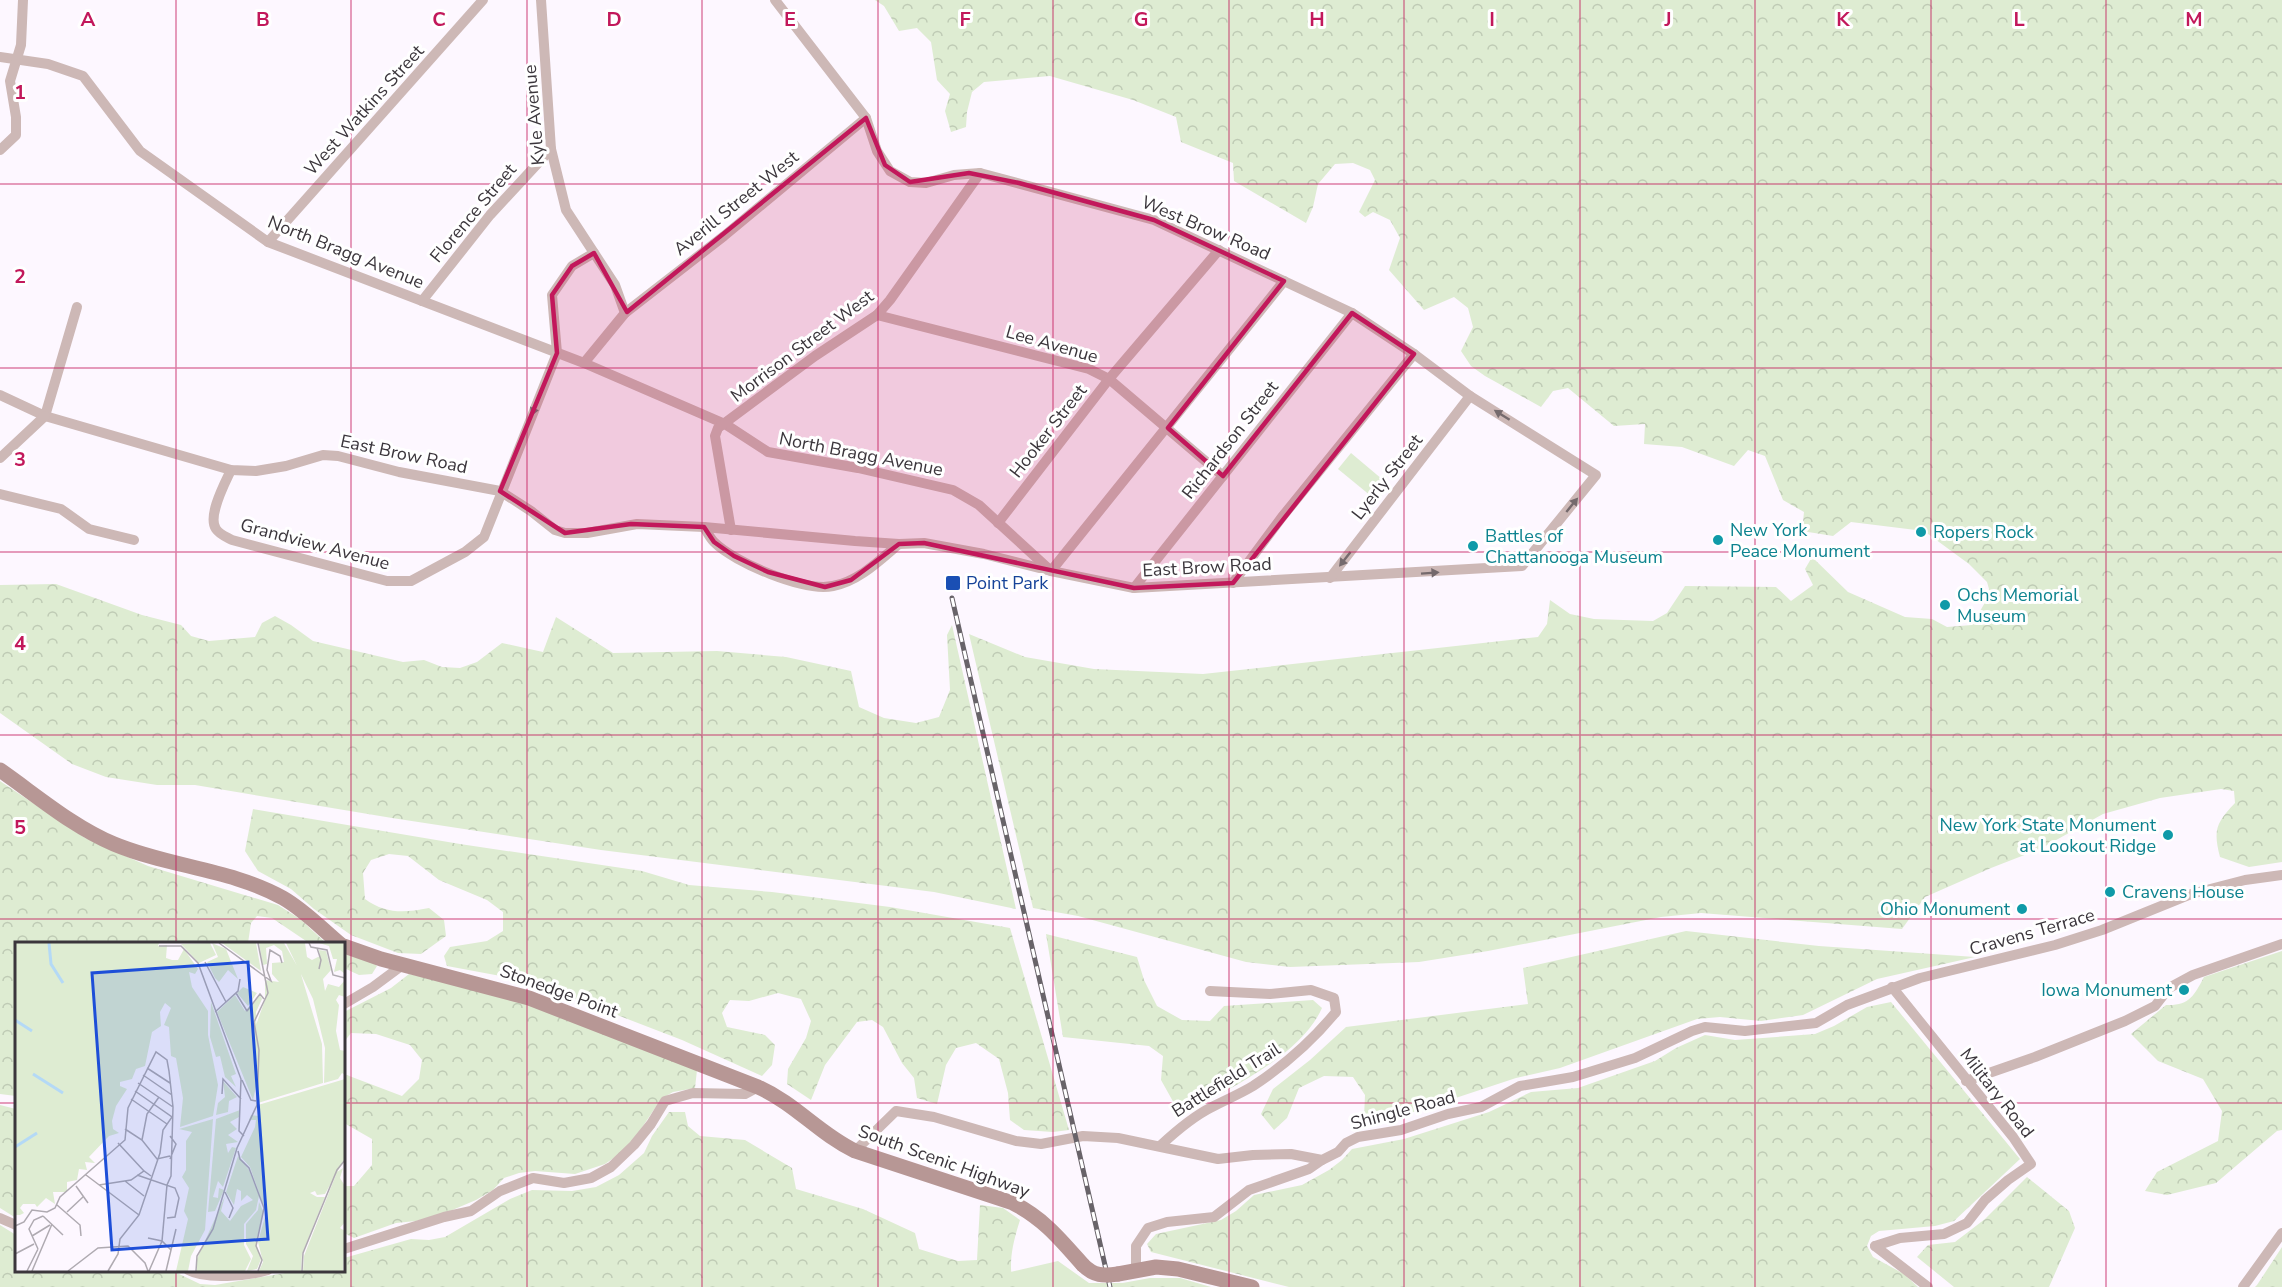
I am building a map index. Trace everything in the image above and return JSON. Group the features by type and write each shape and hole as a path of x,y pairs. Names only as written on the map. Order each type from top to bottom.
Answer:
{"main road":[{"name":"Stonedge Point","path":"0,770 76,823 112,844 255,885 283,898 303,911 339,942"},
{"name":"Stonedge Point","path":"345,946 381,959 529,998 758,1087"},
{"name":"South Scenic Highway","path":"758,1087 788,1102 832,1140 855,1151 1013,1203 1033,1213 1056,1234 1090,1272 1102,1276 1156,1267 1178,1269 1252,1287"}],"street":[{"path":"0,150 16,135 10,81 21,45 23,0"},
{"name":"West Watkins Street","path":"268,243 483,0"},
{"name":"Kyle Avenue","path":"541,0 551,149 566,210 615,285 625,313"},
{"name":"West Brow Road","path":"775,0 866,118 877,151 885,165 896,176 910,182 926,183 954,175 980,173 1143,216 1220,250 1363,319 1470,396 1596,475 1522,566"},
{"name":"North Bragg Avenue","path":"0,57 55,65 83,76 140,151 268,243 584,363 724,424 768,452 858,468 953,490 980,505 1052,571"},
{"name":"Averill Street West","path":"584,363 625,313 724,236 866,118"},
{"name":"Florence Street","path":"422,301 490,215 551,149"},
{"name":"Morrison Street West","path":"724,424 815,356 876,315 890,300 980,173"},
{"name":"Hooker Street","path":"998,523 1109,379 1220,250"},
{"path":"500,492 557,353 552,295 572,266 594,253"},
{"path":"1052,571 1284,281"},
{"path":"0,458 45,416 77,307"},
{"name":"Richardson Street","path":"1134,588 1352,313"},
{"name":"Lee Avenue","path":"876,315 1089,369 1109,379 1223,476"},
{"path":"1233,583 1282,517 1414,354"},
{"name":"East Brow Road","path":"0,395 45,416 231,470 256,471 330,455 399,472 500,492 515,500 555,530 565,533 587,533 631,524 704,527 899,544 924,543 984,554 1134,588 1522,566"},
{"name":"Lyerly Street","path":"1330,578 1470,396"},
{"path":"724,424 718,428 715,436 731,530"},
{"name":"Grandview Avenue","path":"231,470 217,503 214,520 215,528 219,532 232,540 387,581 411,581 471,547 483,537 500,492"},
{"path":"0,494 61,509 89,529 134,540"},
{"path":"704,527 714,542 734,556 768,572 808,586 825,587 851,580 899,544"},
{"name":"Cravens Terrace","path":"1892,987 2055,945 2102,930 2191,894 2245,879 2282,875"},
{"path":"1966,1081 2035,1057 2125,1021 2155,1006 2169,988 2193,975 2282,944"},
{"path":"345,1003 373,987 404,964"},
{"name":"Military Road","path":"1892,987 2013,1137 2031,1164 1985,1200 1967,1223 1944,1234 1900,1238 1875,1245 1928,1287"},
{"name":"Shingle Road","path":"1136,1270 1136,1246 1148,1228 1167,1222 1214,1217 1249,1190 1309,1169 1358,1137 1401,1130 1448,1114 1481,1107 1520,1086 1573,1077 1635,1058 1705,1027 1745,1031 1816,1023 1847,1005 1892,987"},
{"name":"Battlefield Trail","path":"1160,1146 1185,1124 1209,1108 1252,1087 1292,1058 1313,1040 1336,1012 1334,998 1311,990 1270,994 1210,991"},
{"path":"345,1250 444,1217 471,1211 500,1191 533,1178 564,1183 591,1178 611,1167 634,1145 651,1124 665,1101 693,1094 745,1094 758,1087"},
{"path":"855,1151 896,1111 934,1117 1016,1141 1041,1144 1083,1136 1118,1138 1218,1159 1291,1154 1322,1160"},
{"path":"0,1218 15,1225"},
{"path":"2243,1287 2282,1233"},
{"path":"191,1272 198,1276 262,1272"}],"highlighted area":[{"path":"866,118 885,165 910,182 969,173 1019,183 1154,220 1284,281 1168,428 1223,476 1352,313 1414,354 1233,583 1134,588 924,543 899,544 851,580 825,587 768,572 734,556 714,542 704,527 631,524 565,533 500,491 557,353 552,295 572,266 594,253 627,312"}],"green space":[{"path":"875,0 2282,0 2282,862 2249,867 2220,857 2217,840 2218,827 2235,803 2234,791 2221,789 2160,798 2103,814 2040,849 1925,897 1902,929 1701,913 1661,917 1419,962 1290,967 1246,962 1078,916 1033,908 969,634 1025,657 1094,669 1203,674 1538,637 1547,624 1550,600 1570,614 1594,619 1653,621 1667,613 1685,586 1776,587 1791,601 1813,585 1805,569 1812,557 1848,592 1905,617 1932,619 1947,627 1972,625 1987,599 1989,589 1987,582 1969,564 1924,531 1851,522 1833,536 1802,531 1804,512 1783,500 1765,456 1748,450 1734,466 1682,447 1644,444 1645,424 1614,426 1568,388 1553,391 1541,407 1485,376 1471,366 1461,351 1473,327 1468,308 1454,297 1424,310 1389,270 1400,238 1390,220 1373,212 1365,217 1359,212 1375,180 1370,170 1353,163 1335,164 1318,184 1313,207 1306,223 1234,181 1233,163 1181,142 1176,117 1133,100 1050,76 984,82 972,92 966,127 951,132 945,111 950,94 937,80 931,42 917,28 899,31 884,6"},
{"path":"1351,453 1389,485 1377,501 1338,469"},
{"path":"56,584 142,615 181,625 191,636 209,641 255,637 262,623 275,616 313,641 403,662 424,660 442,667 460,668 477,662 502,643 543,652 556,617 613,653 717,651 786,657 851,671 859,707 884,718 916,723 939,717 950,690 947,635 952,625 1016,909 934,892 601,850 195,785 157,785 106,777 72,764 0,713 0,585"},
{"path":"0,781 85,838 148,866 278,905 300,919 325,942 308,942 272,918 257,916 251,923 248,942 15,942 15,1096 0,1094"},
{"path":"253,809 460,844 642,871 689,885 772,892 890,907 1010,928 1069,1130 1053,1132 1024,1130 1010,1120 1008,1093 999,1059 976,1043 956,1048 946,1065 937,1104 917,1098 914,1078 902,1063 883,1027 872,1020 857,1022 825,1065 811,1100 787,1084 788,1069 806,1038 811,1021 801,999 778,993 749,1001 730,1000 722,1013 727,1027 765,1035 775,1045 772,1065 762,1076 682,1040 560,993 522,980 447,966 444,956 450,947 487,941 503,931 503,912 487,900 439,880 408,856 389,854 371,860 363,873 365,899 388,910 411,911 429,908 444,920 446,936 421,954 398,953 351,935 314,909 291,889 258,871 245,851"},
{"path":"1686,931 1819,946 1975,957 1877,979 1803,1015 1761,1021 1720,1017 1697,1019 1560,1068 1516,1078 1371,1126 1364,1117 1365,1095 1353,1077 1324,1076 1299,1088 1287,1118 1274,1130 1261,1114 1273,1089 1310,1060 1346,1027 1528,1004 1523,968"},
{"path":"1046,934 1137,957 1144,980 1157,1006 1182,1020 1210,1021 1224,1006 1313,1000 1322,1008 1312,1025 1280,1057 1218,1095 1180,1114 1161,1080 1163,1056 1149,1046 1063,1037"},
{"path":"2282,951 2282,1130 2277,1131 2216,1183 2167,1195 2145,1191 2157,1172 2218,1141 2222,1111 2203,1079 2158,1061 2131,1034 2166,1005 2185,1002 2197,990 2204,977"},
{"path":"345,954 372,962 377,966 372,974 359,975 345,968"},
{"path":"409,974 530,1004 697,1070 695,1088 673,1092 661,1099 635,1138 621,1153 605,1164 575,1174 535,1171 519,1173 504,1178 493,1190 476,1200 443,1214 396,1223 354,1238 345,1234 345,1186 354,1186 372,1165 372,1139 345,1124 345,1074 402,1096 419,1079 422,1060 410,1045 376,1034 351,1033 345,1041 345,1011 391,988"},
{"path":"1891,1002 2020,1159 1954,1221 1935,1226 1879,1231 1871,1236 1867,1246 1873,1257 1904,1274 1918,1287 1289,1287 1151,1252 1147,1244 1156,1234 1221,1220 1236,1211 1254,1195 1302,1185 1329,1170 1352,1149 1404,1139 1489,1112 1531,1092 1578,1088 1655,1061 1676,1048 1705,1035 1735,1040 1815,1034 1867,1007"},
{"path":"0,1105 15,1109 15,1217 0,1208"},
{"path":"669,1112 685,1112 688,1126 700,1136 745,1140 792,1168 796,1189 863,1209 915,1233 919,1249 958,1261 977,1260 980,1205 1003,1208 1020,1220 1011,1260 1013,1284 1018,1287 0,1287 0,1225 15,1234 15,1272 175,1272 200,1284 215,1285 291,1272 345,1272 345,1258 411,1239 429,1240 445,1237 510,1199 532,1190 572,1191 596,1187 619,1175 644,1153 652,1136"},
{"path":"2027,1177 2069,1211 2075,1228 2049,1287 1954,1287 1917,1257 1928,1245 1955,1242 1985,1219"},
{"path":"2282,1247 2282,1287 2255,1287 2257,1285"},
{"path":"1058,1261 1089,1283 1160,1283 1181,1287 945,1287"},
{"path":"1150,1278 1180,1278 1211,1287 1118,1287 1117,1284"}],"railway":[{"path":"952,598 1110,1287"}],"place":[{"name":"Ropers Rock","path":"1921,532"},
{"name":"New York Peace Monument","path":"1718,540"},
{"name":"Battles of Chattanooga Museum","path":"1473,546"},
{"name":"Point Park","path":"953,583"},
{"name":"Ochs Memorial Museum","path":"1945,605"},
{"name":"New York State Monument at Lookout Ridge","path":"2168,835"},
{"name":"Cravens House","path":"2110,892"},
{"name":"Ohio Monument","path":"2022,909"},
{"name":"Iowa Monument","path":"2184,990"}]}
